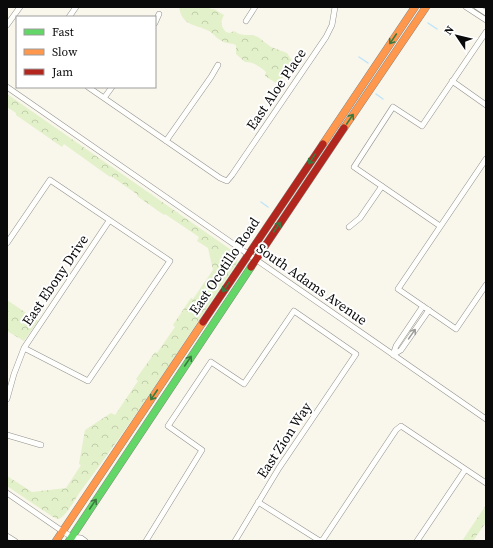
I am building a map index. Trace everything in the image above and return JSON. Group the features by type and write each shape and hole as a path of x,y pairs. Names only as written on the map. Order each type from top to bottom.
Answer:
{"main road":[{"name":"East Ocotillo Road","path":"56,541 415,7"},
{"name":"East Ocotillo Road","path":"71,540 256,259 426,7"}],"street":[{"path":"7,25 20,7"},
{"path":"70,16 76,7"},
{"path":"246,21 255,7"},
{"name":"East Aloe Place","path":"166,141 220,178 227,180 232,175 326,37 332,25 335,7"},
{"path":"466,7 486,20"},
{"path":"477,7 486,13"},
{"path":"156,21 159,14"},
{"path":"440,226 354,167 393,107 422,126 486,32"},
{"path":"89,88 166,141 211,77 218,64"},
{"path":"452,81 486,104"},
{"name":"South Adams Avenue","path":"7,88 486,419"},
{"path":"104,98 111,88"},
{"path":"486,159 398,289 456,329 486,285"},
{"path":"8,240 50,180 170,261 88,381 24,348"},
{"path":"349,227 360,218 382,186"},
{"name":"East Ebony Drive","path":"7,399 14,374 24,348 109,221"},
{"path":"393,355 396,346 423,306"},
{"path":"393,355 401,350 429,310"},
{"name":"East Zion Way","path":"146,541 202,450 168,426 212,362 244,384 294,311 356,354 258,502 235,541"},
{"path":"258,502 321,541 396,430 401,426 486,483"},
{"path":"7,435 41,445"},
{"path":"417,541 465,470"},
{"path":"7,493 62,531 71,540 81,538 85,541"},
{"path":"7,536 14,541"}],"green space":[{"path":"179,7 207,7 214,9 224,15 222,24 226,32 230,33 234,31 239,34 253,35 271,47 287,53 292,61 290,71 276,83 265,76 266,72 262,68 253,63 245,62 236,54 236,45 226,43 209,31 186,21 183,18"},
{"path":"7,94 237,254 238,257 237,263 141,407 67,511 61,518 58,519 7,486 7,476 32,492 66,488 81,465 79,464 85,430 111,413 115,415 138,381 136,379 155,352 157,353 175,327 173,325 191,298 193,299 213,270 208,248 197,241 199,237 165,214 164,215 137,196 138,195 64,144 62,147 16,115 16,113 7,107"},
{"path":"7,300 38,321 24,341 7,331"},
{"path":"486,505 486,522 473,541 462,541"}],"waterway":[{"path":"428,23 437,29"},
{"path":"359,57 368,63"},
{"path":"376,94 383,99"},
{"path":"261,202 268,207"}],"traffic: fast":[{"path":"69,541 251,267"}],"traffic: slow":[{"path":"323,144 415,7"},
{"path":"344,128 426,7"},
{"path":"56,541 203,322"}],"traffic: jam":[{"path":"251,267 344,128"},
{"path":"203,322 323,144"}]}
